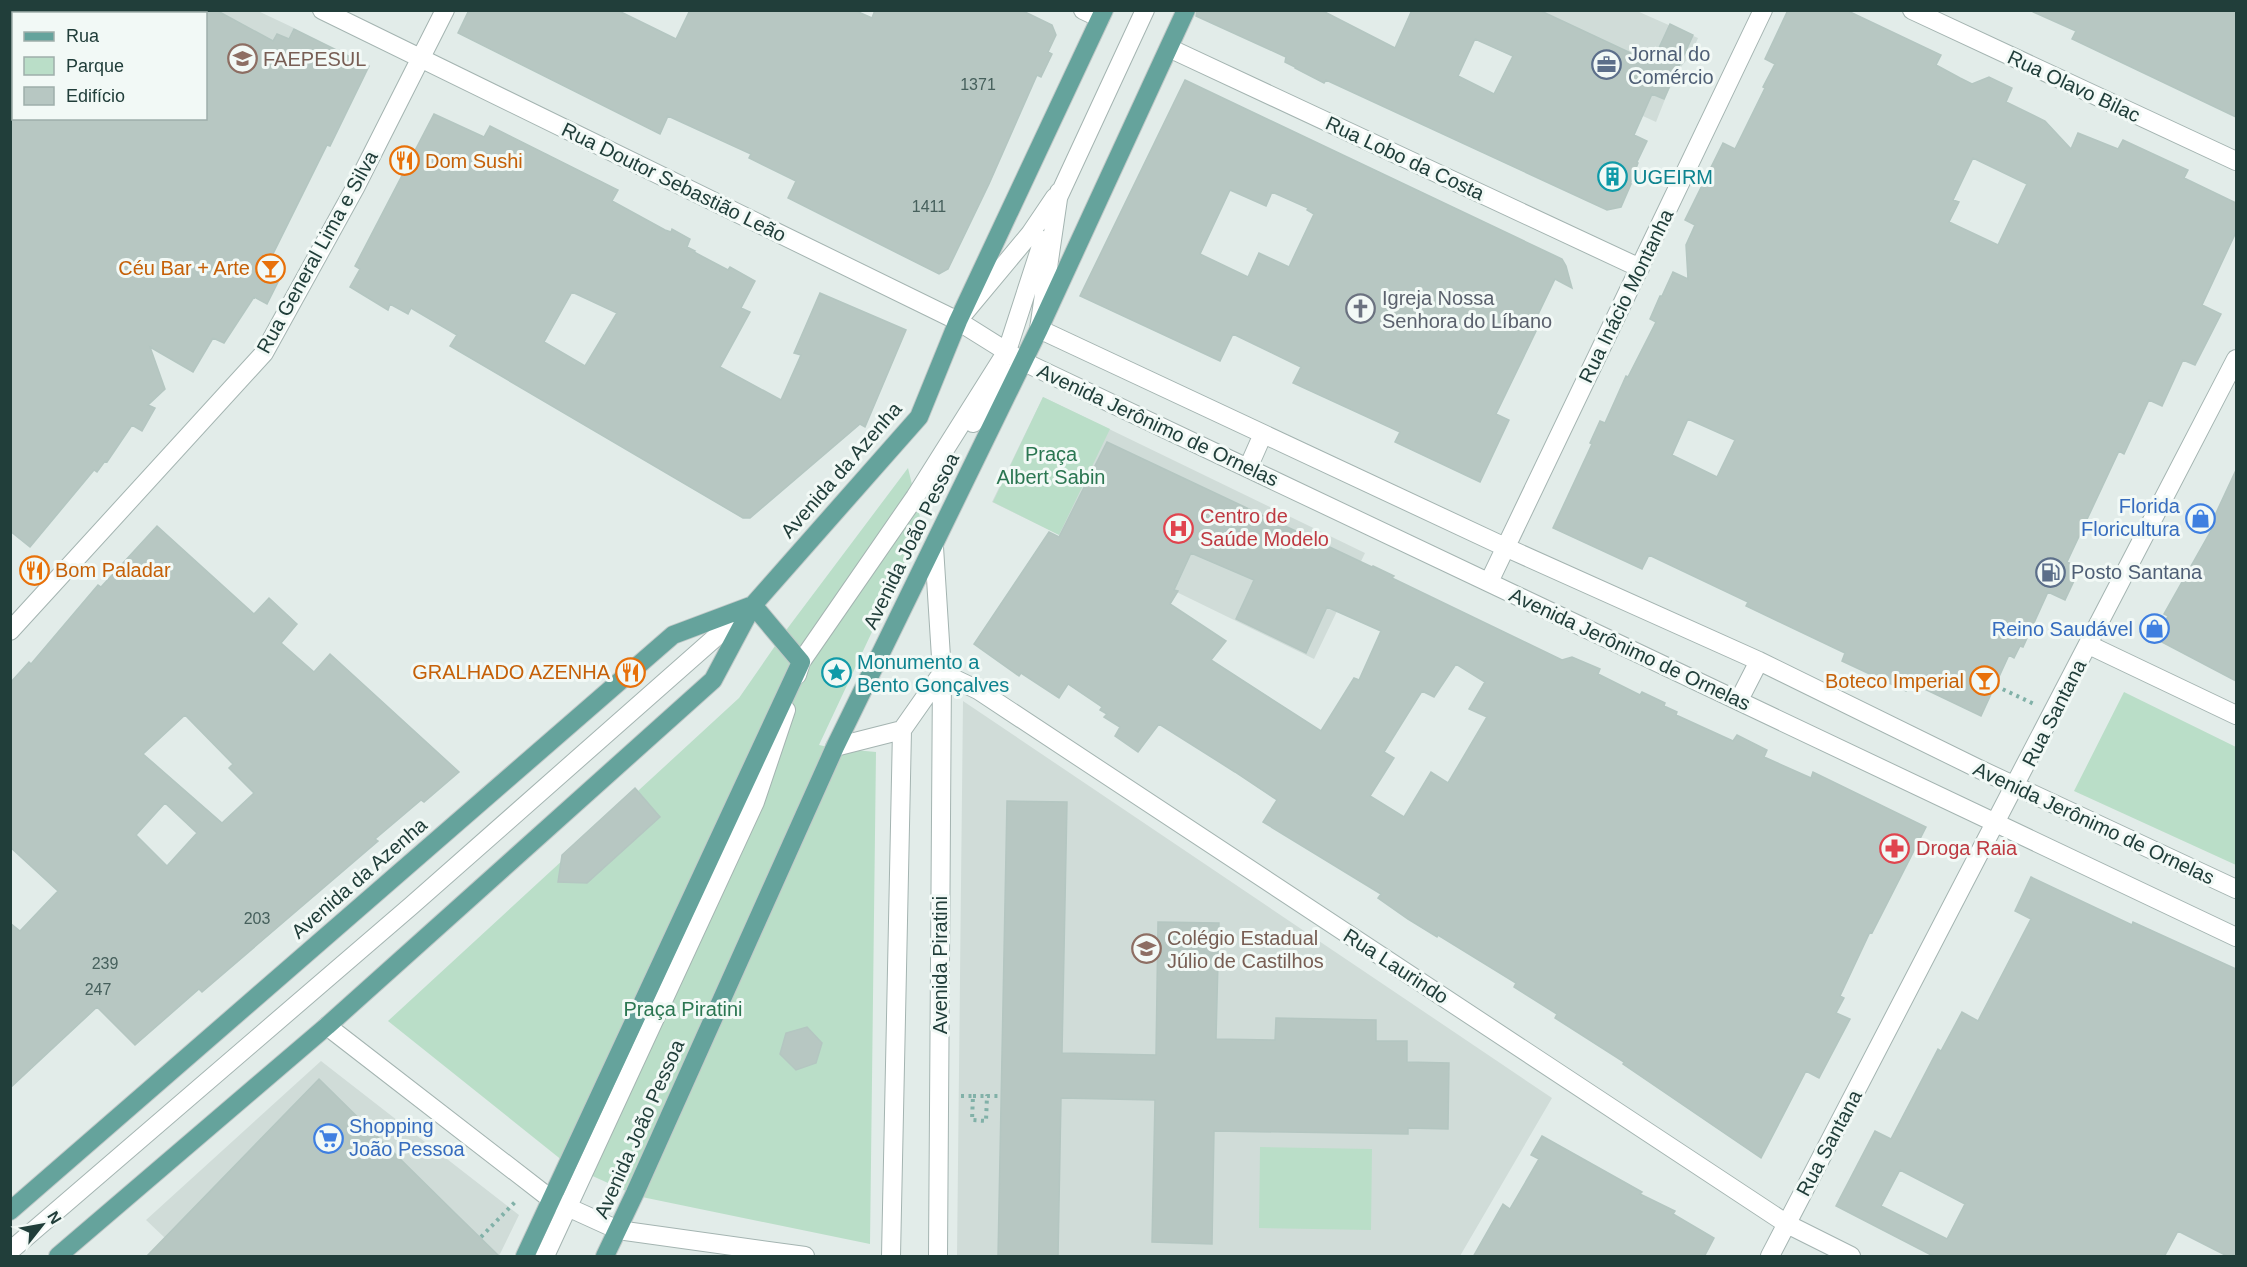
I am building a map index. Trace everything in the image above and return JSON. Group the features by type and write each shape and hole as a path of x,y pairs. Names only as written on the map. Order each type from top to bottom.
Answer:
{"main road":[{"name":"Avenida João Pessoa","path":"605,1257 835,747 1039,329 1186,10"},
{"path":"958,321 1102,14"},
{"name":"Avenida da Azenha","path":"58,1257 327,1026 713,680 753,605 919,417 958,321"},
{"path":"525,1257 560,1204 801,662 753,605"},
{"name":"Avenida da Azenha","path":"10,1211 673,635 753,605"}],"street":[{"name":"Rua Doutor Sebastião Leão","path":"322,10 958,321 1022,361"},
{"name":"Rua General Lima e Silva","path":"10,631 264,353 356,188 446,10"},
{"path":"1083,10 1102,14"},
{"path":"801,662 915,497 1007,351 1059,192 1144,10"},
{"name":"Rua Inácio Montanha","path":"1489,582 1763,10"},
{"name":"Rua Olavo Bilac","path":"1912,10 2236,160"},
{"name":"Rua Lobo da Costa","path":"1169,48 1640,268"},
{"path":"958,321 1030,234 1059,192"},
{"path":"1039,329 1059,192"},
{"name":"Avenida Jerônimo de Ornelas","path":"1039,329 1505,547 1759,661 2016,786 2236,889"},
{"name":"Rua Santana","path":"1770,1257 2236,359"},
{"path":"915,497 1022,361"},
{"name":"Avenida Jerônimo de Ornelas","path":"1022,361 1997,823 2234,931"},
{"path":"1248,468 1263,434"},
{"name":"Avenida Piratini","path":"934,547 942,673 938,1257"},
{"path":"10,1251 411,906 753,605"},
{"path":"2089,645 2236,715"},
{"path":"1738,700 1759,661"},
{"path":"891,1257 902,730 942,673"},
{"name":"Rua Laurindo","path":"942,673 988,696 1787,1224 1851,1257"},
{"path":"835,747 902,730"},
{"path":"327,1026 532,1185 560,1204 618,1230 805,1257"},
{"path":"545,1257 560,1204"}],"path":[{"path":"1996,686 2054,713"},
{"path":"939,1105 959,1096 1001,1096"},
{"path":"973,1096 972,1120 986,1121 987,1096"},
{"path":"481,1237 532,1185"}],"shaded area":[{"name":"FAEPESUL","path":"258,11 294,28 252,114 207,90 206,12"},
{"name":"Jornal do Comércio","path":"1413,11 1637,11 1698,38 1690,56 1675,74 1656,122"},
{"name":"Centro de Saúde Modelo","path":"1043,397 1365,553 1314,659 992,502"},
{"name":"Colégio Estadual Júlio de Castilhos","path":"963,701 1552,1098 1460,1256 957,1256"},
{"name":"Shopping João Pessoa","path":"321,1061 519,1215 499,1256 184,1256 146,1220"}],"green space":[{"name":"Praça Albert Sabin","path":"1043,397 1110,429 1059,535 993,502"},
{"name":"Praça Piratini","path":"908,468 922,525 819,745 876,752 870,1244 637,1196 568,1165 388,1021 739,698 784,633"},
{"path":"2124,692 2236,747 2236,865 2074,791"},
{"path":"1260,1147 1372,1149 1371,1230 1259,1228"}],"building":[{"path":"206,10 216,10 273,41 277,34 289,39 294,29 369,66 264,272 279,280 267,304 254,297 224,343 213,338 193,372 150,347 165,389 148,405 155,408 142,431 132,425 107,462 105,461 97,472 94,470 30,547 10,531 10,118 12,120 207,120"},
{"path":"469,10 617,10 676,39 690,10 854,10 872,18 875,10 1021,10 1052,25 1056,35 1048,52 1052,54 1041,77 1037,75 989,184 948,269 939,274 788,198 796,181 749,158 751,154 668,116 660,134 458,33"},
{"path":"1197,10 1321,10 1395,48 1412,10 1539,10 1652,63 1670,24 1693,35 1664,99 1652,94 1634,135 1647,141 1621,207 1607,210 1326,80 1324,83 1285,62 1286,57 1196,16","holes":["1475,39 1513,56 1494,94 1458,76"]},
{"path":"1788,10 1846,10 1941,55 1936,65 1972,84 1989,77 2012,88 2006,102 2045,121 2071,149 2078,133 2118,149 2123,140 2188,170 2184,178 2236,203 2236,232 2202,305 2221,314 2195,365 2183,360 2162,406 2149,400 2124,454 2119,451 2067,562 2080,568 2065,600 2048,592 2023,647 2020,646 2014,658 2009,655 1981,716 1910,682 1906,691 1842,661 1845,653 1746,606 1748,602 1649,555 1642,569 1553,528 1592,444 1590,443 1600,421 1605,423 1626,376 1628,377 1656,322 1650,319 1673,272 1688,279 1686,245 1695,225 1685,220 1723,143 1735,149 1775,64 1765,59","holes":["1973,158 2027,184 1998,245 1949,222 1959,202 1953,200","1688,419 1735,440 1717,477 1672,455"]},
{"path":"2029,10 2236,10 2236,117 2072,39 2076,31"},
{"path":"1185,80 1562,259 1572,288 1555,279 1534,323 1539,325 1496,414 1509,420 1480,482 1395,442 1400,432 1293,383 1301,367 1233,334 1220,361 1080,296","holes":["1230,190 1266,206 1272,192 1308,208 1307,210 1314,214 1289,267 1259,253 1248,277 1200,254"]},
{"path":"434,114 484,137 490,126 618,190 612,201 665,230 671,232 672,229 690,239 687,247 694,252 728,270 730,267 755,281 741,308 750,312 720,367 781,400 801,355 794,353 820,293 906,330 865,427 860,424 750,518 743,518 450,346 457,335 411,308 408,314 390,304 388,310 350,287 360,269 355,266","holes":["572,292 617,313 585,366 544,342"]},
{"path":"1107,442 1394,576 1392,578 1562,660 1572,657 1600,669 1598,674 1640,695 1642,692 1665,703 1664,706 1677,712 1676,715 1733,741 1737,735 1767,750 1764,757 1811,778 1813,772 1926,827 1872,933 1870,932 1840,996 1844,998 1836,1013 1850,1019 1819,1078 1806,1071 1761,1158 1623,1064 1624,1062 1555,1018 1557,1014 1514,987 1516,983 1408,919 1378,898 1381,894 1263,822 1277,800 1235,772 1159,724 1138,752 1115,736 1120,727 1104,717 1107,714 1100,710 1102,707 1068,684 1059,698 1021,673 1019,676 974,644 1049,532 1059,537","holes":["1191,553 1254,580 1236,619 1306,653 1327,607 1381,631 1359,680 1354,678 1321,731 1211,660 1226,641 1170,604 1178,591 1174,590","1456,664 1485,682 1469,709 1487,717 1448,783 1431,772 1404,817 1370,796 1394,758 1384,752 1422,691 1434,697"]},
{"path":"2236,470 2236,681 2156,639 2168,616 2164,614 2213,527 2210,526"},
{"path":"157,526 254,614 269,598 297,624 281,643 314,672 330,654 459,772 424,802 421,800 375,839 378,841 202,992 199,989 135,1045 97,1007 10,1088 10,923 20,931 58,891 10,847 10,683 29,662 31,664 98,585 101,587","holes":["185,715 233,764 229,768 254,793 222,823 143,754","165,803 197,833 167,866 136,835"]},
{"path":"635,788 660,817 587,883 558,882 562,855"},
{"path":"1007,801 1067,802 1062,1053 1156,1055 1158,922 1219,923 1216,1039 1275,1040 1276,1018 1376,1020 1376,1041 1407,1041 1407,1062 1449,1063 1448,1129 1408,1128 1408,1134 1214,1131 1212,1244 1152,1242 1155,1100 1061,1098 1058,1257 998,1257"},
{"path":"2031,877 2132,925 2133,922 2236,969 2236,1257 2229,1257 2178,1231 2164,1257 1935,1257 1836,1206 1875,1131 1891,1139 1938,1049 1941,1051 1962,1012 1978,1021 2031,919 2015,911","holes":["1900,1170 1965,1204 1947,1239 1881,1206"]},
{"path":"807,1027 822,1043 816,1063 796,1070 780,1054 786,1033"},
{"name":"Shopping João Pessoa","path":"319,1079 458,1216 500,1257 146,1257"},
{"path":"1542,1136 1642,1192 1640,1194 1675,1211 1673,1214 1714,1238 1704,1257 1473,1257 1503,1204 1510,1209 1539,1159 1531,1155"}],"place":[{"name":"FAEPESUL","path":"242,59"},
{"name":"Jornal do Comércio","path":"1607,65"},
{"name":"Dom Sushi","path":"404,161"},
{"name":"UGEIRM","path":"1612,177"},
{"name":"Céu Bar + Arte","path":"271,268"},
{"name":"Igreja Nossa Senhora do Líbano","path":"1361,309"},
{"name":"Florida Floricultura","path":"2201,518"},
{"name":"Centro de Saúde Modelo","path":"1179,528"},
{"name":"Bom Paladar","path":"34,570"},
{"name":"Posto Santana","path":"2050,572"},
{"name":"Reino Saudável","path":"2154,629"},
{"name":"GRALHADO AZENHA","path":"631,672"},
{"name":"Monumento a Bento Gonçalves","path":"836,673"},
{"name":"Boteco Imperial","path":"1985,681"},
{"name":"Droga Raia","path":"1895,848"},
{"name":"Colégio Estadual Júlio de Castilhos","path":"1146,949"},
{"name":"Shopping João Pessoa","path":"328,1138"}]}
